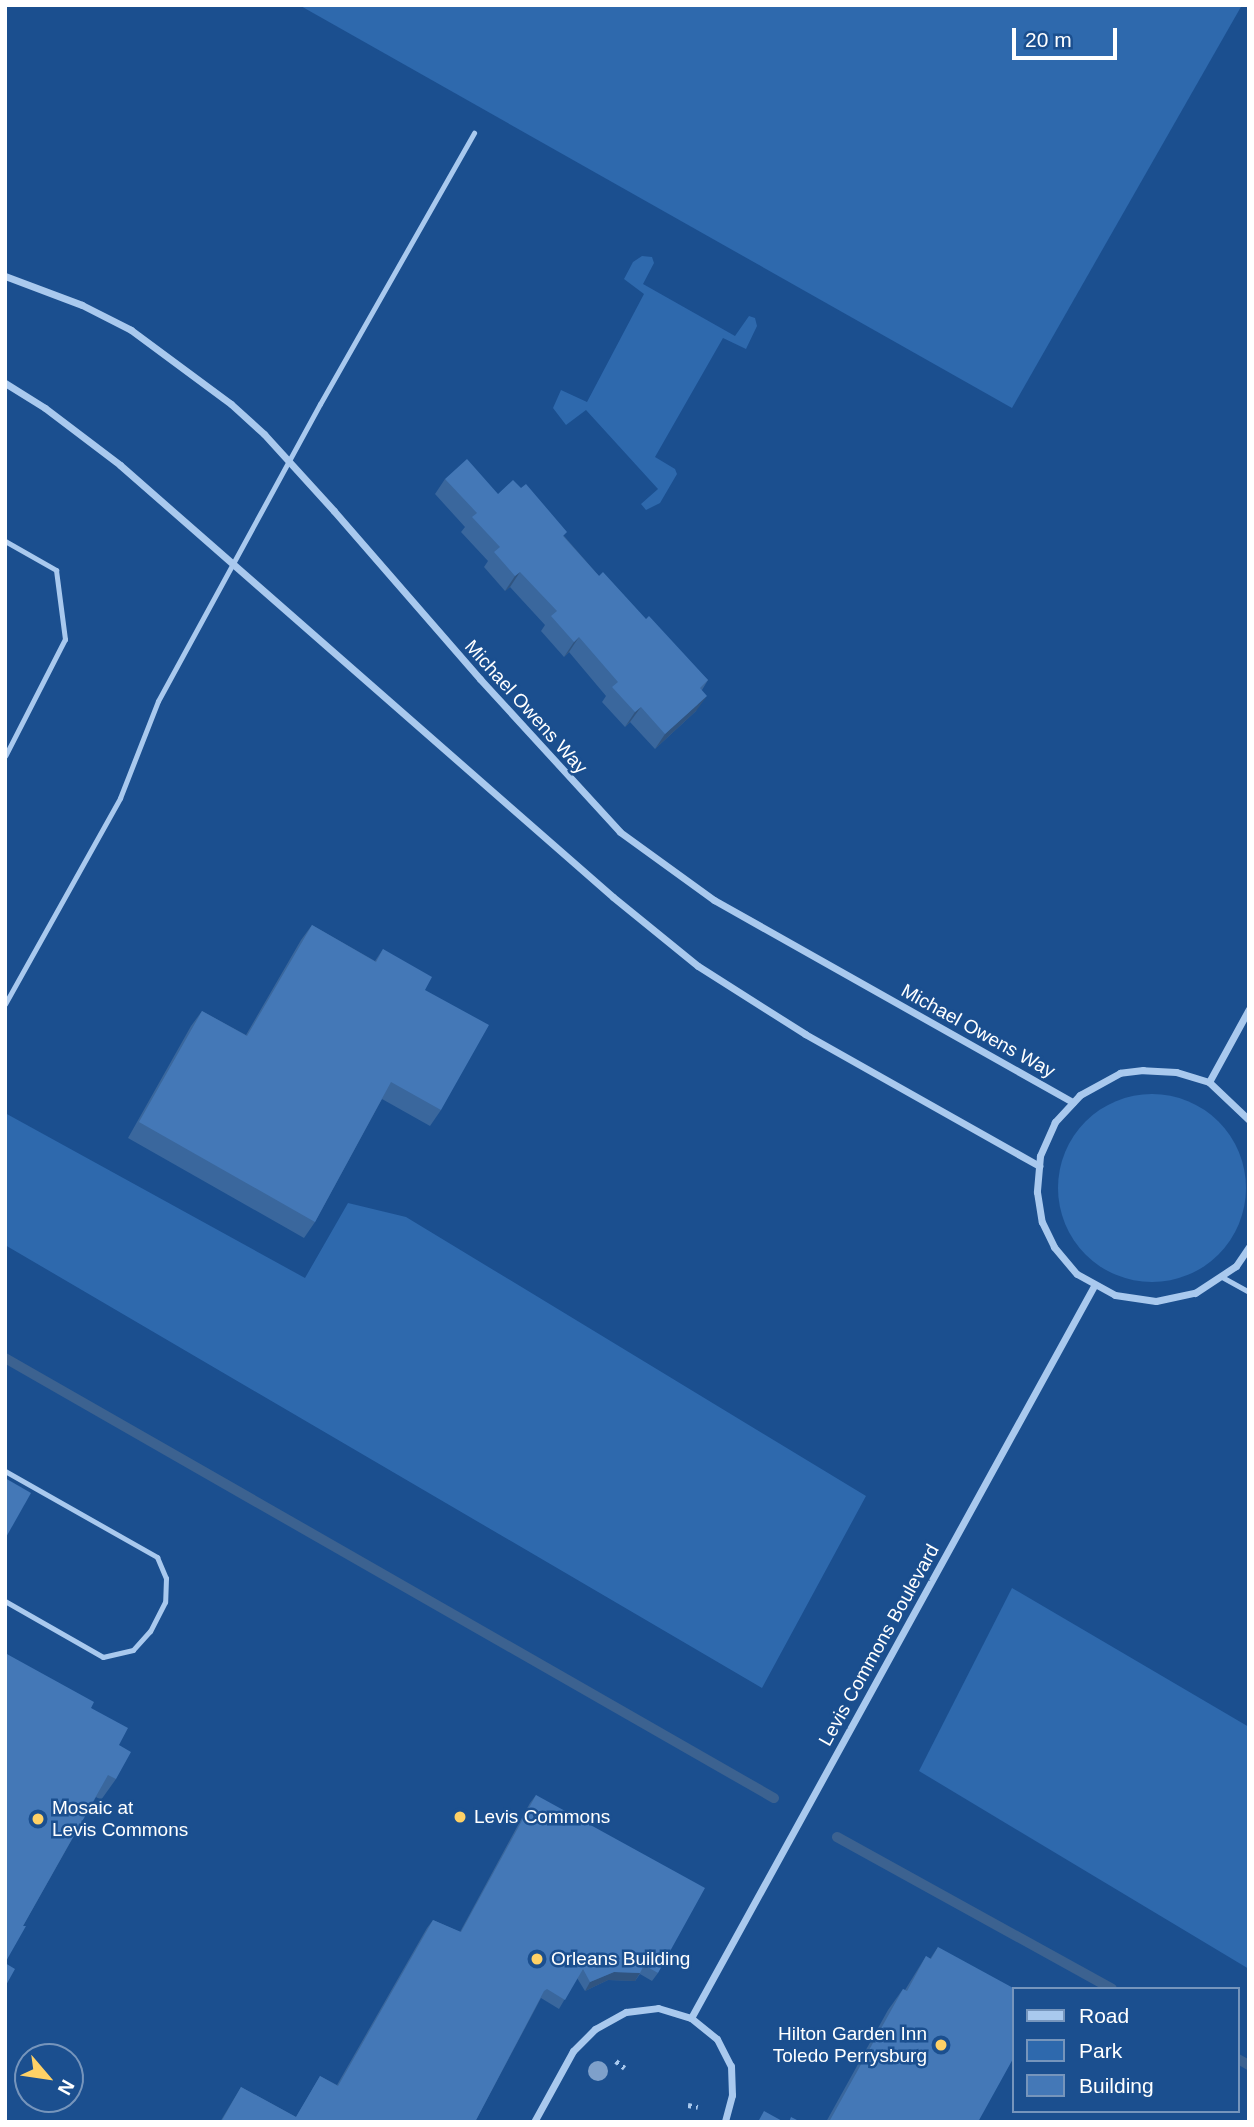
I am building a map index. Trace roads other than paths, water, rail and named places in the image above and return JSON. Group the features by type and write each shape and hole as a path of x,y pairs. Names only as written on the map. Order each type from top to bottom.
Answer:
{"street":[{"name":"Michael Owens Way","path":"5,276 82,304 131,330 231,404 289,461 561,770 620,832 714,900 1073,1102"},
{"path":"5,383 45,408 120,465 613,897 698,965 805,1034 1039,1166"},
{"path":"1209,1082 1249,1009"},
{"path":"1249,1120 1209,1082 1176,1072 1143,1070 1120,1073 1096,1084 1073,1102 1045,1139 1037,1192 1042,1222 1054,1247 1077,1274 1094,1286 1115,1295 1156,1301 1195,1293 1236,1266 1249,1247"},
{"name":"Levis Commons Boulevard","path":"691,2018 1094,1286"},
{"path":"534,2122 573,2051 595,2029 626,2012 658,2008 691,2018 718,2039 731,2066 732,2095 725,2122"}],"lane":[{"path":"5,1004 120,798 158,701 289,461 474,133"},
{"path":"5,541 56,570 65,639 5,756"},
{"path":"1222,1277 1249,1292"},
{"path":"5,1471 157,1557 166,1577 165,1602 150,1631 133,1650 103,1657 5,1601"}],"waterway":[{"path":"5,1358 774,1798"},
{"path":"837,1837 1108,1987"},
{"path":"1240,2060 1249,2065"}],"place":[{"name":"Levis Commons","path":"460,1817"},
{"name":"Mosaic at Levis Commons","path":"38,1819"},
{"name":"Orleans Building","path":"537,1959"},
{"name":"Hilton Garden Inn Toledo Perrysburg","path":"941,2045"}]}
